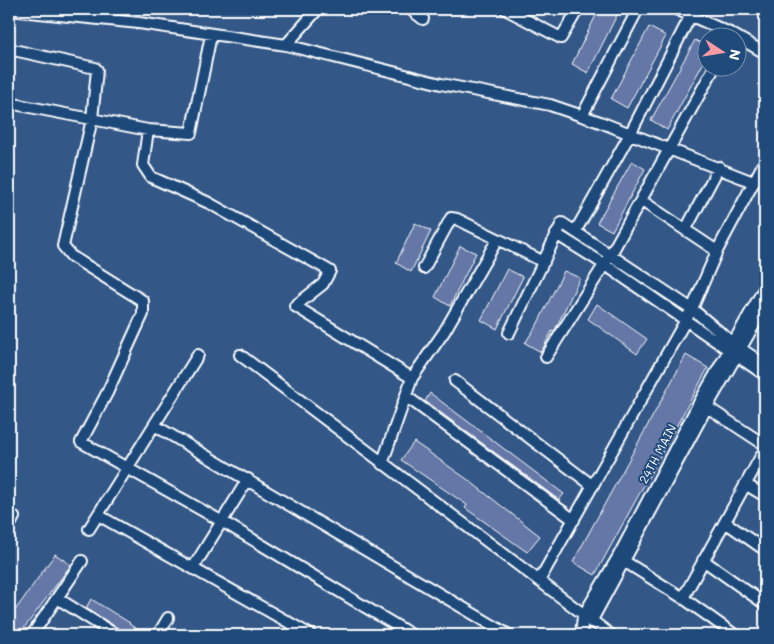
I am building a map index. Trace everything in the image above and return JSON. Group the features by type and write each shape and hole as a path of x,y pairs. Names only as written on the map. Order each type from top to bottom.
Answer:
{"street":[{"path":"286,45 318,9"},
{"path":"410,9 423,19"},
{"path":"505,9 561,38 578,9"},
{"path":"582,116 638,9"},
{"path":"676,9 716,28"},
{"path":"9,10 58,12 286,45 441,84 550,105 719,167 754,182"},
{"path":"575,232 630,134 691,15"},
{"path":"9,103 148,130 191,133 211,35"},
{"path":"746,43 765,53"},
{"path":"9,49 95,68 98,78 92,119 63,246 71,256 143,300 143,314 107,393 81,442 222,522 412,635"},
{"path":"546,357 612,254 642,201 668,148 708,78"},
{"path":"148,130 143,165 152,177 209,203 330,271 322,284 295,306 412,378"},
{"path":"539,581 692,309 717,251 765,161"},
{"path":"686,228 719,167"},
{"path":"642,201 686,228 717,251"},
{"path":"424,268 451,218 457,219 544,262"},
{"path":"509,333 562,224 612,254 692,309 765,375"},
{"path":"556,234 686,319 736,350 765,365"},
{"path":"382,464 407,397 412,378 444,332 497,240"},
{"name":"24TH MAIN","path":"581,635 587,619 622,559 700,401 736,350 765,287"},
{"path":"735,635 683,598 622,559 707,407 736,350 765,306"},
{"path":"89,529 198,355"},
{"path":"240,356 587,619 611,635"},
{"path":"455,381 593,486"},
{"path":"407,397 574,520"},
{"path":"683,598 765,447 707,407"},
{"path":"154,425 509,635"},
{"path":"193,568 248,480"},
{"path":"745,484 765,496"},
{"path":"98,515 311,635"},
{"path":"725,522 765,550"},
{"path":"703,560 765,604"},
{"path":"35,634 82,561"},
{"path":"57,598 116,635"},
{"path":"158,635 168,618"}],"building":[{"path":"599,9 619,11 588,73 572,64"},
{"path":"649,27 666,36 627,108 611,99"},
{"path":"696,41 696,76 667,130 651,120"},
{"path":"632,161 645,169 612,231 597,223"},
{"path":"415,223 431,231 411,272 396,263"},
{"path":"460,246 476,253 450,306 435,297"},
{"path":"507,269 523,277 497,329 481,320"},
{"path":"564,271 580,278 554,332 552,331 541,352 525,343 537,325"},
{"path":"597,304 647,339 637,354 588,319"},
{"path":"686,355 708,368 595,575 573,562"},
{"path":"430,393 564,494 559,500 425,401"},
{"path":"414,442 467,479 540,536 527,552 465,508 467,505 401,460"},
{"path":"55,554 71,565 19,635 9,635 9,619"},
{"path":"91,599 146,635 129,635 86,608"}]}
